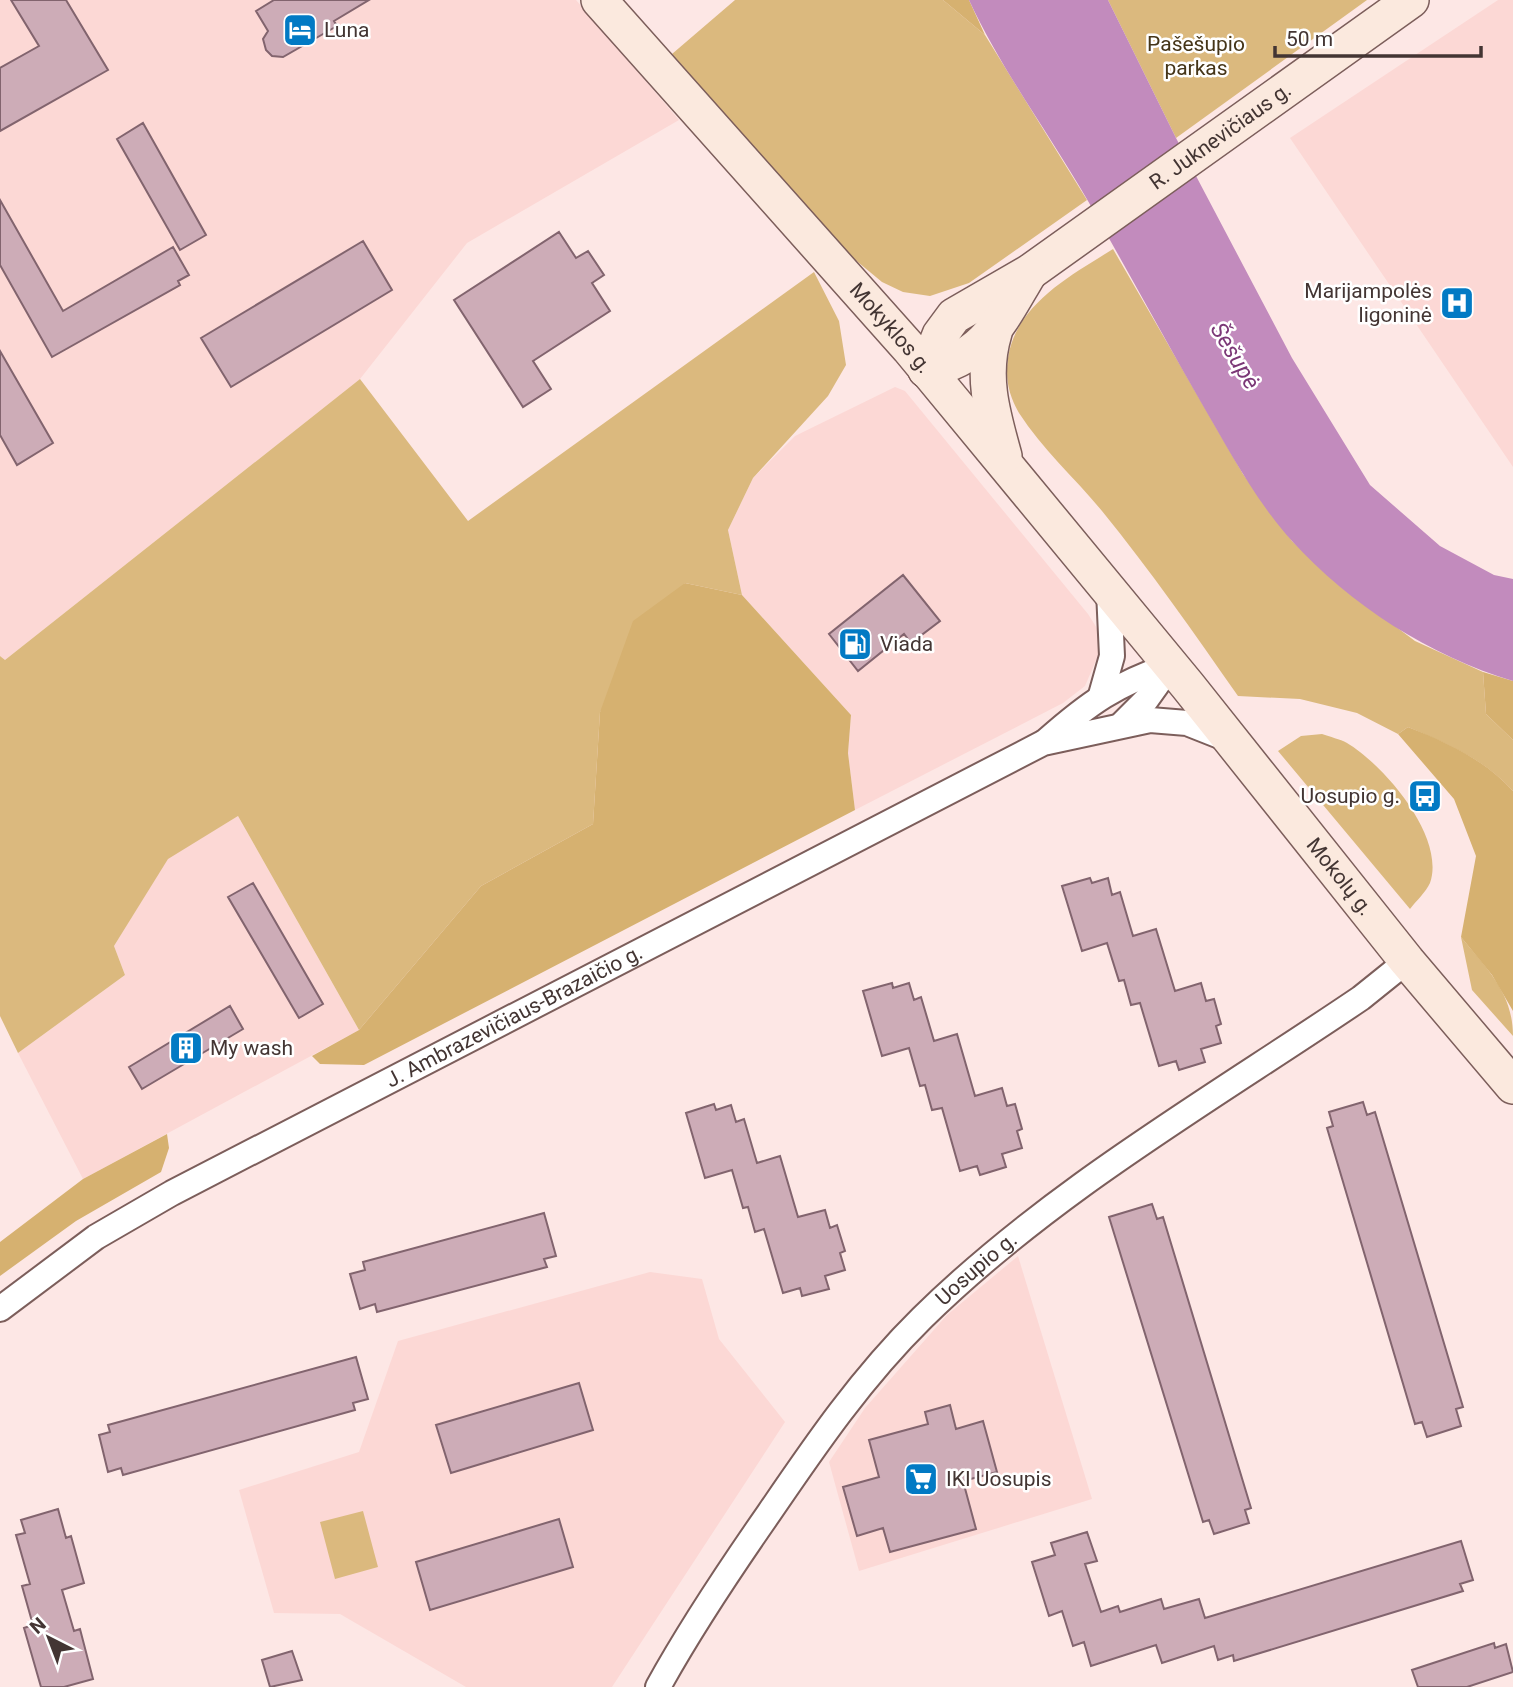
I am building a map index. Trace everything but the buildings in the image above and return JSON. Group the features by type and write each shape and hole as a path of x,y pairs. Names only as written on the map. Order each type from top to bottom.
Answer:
{"main road":[{"name":"Mokyklos g.","path":"599,0 871,304 1171,665"},
{"name":"R. Juknevičiaus g.","path":"926,370 940,335 954,316 1040,265 1411,0"},
{"name":"R. Juknevičiaus g.","path":"926,370 952,365 994,333 1040,265"},
{"path":"871,304 914,318 954,316"},
{"path":"994,333 986,367 988,392 1007,469"},
{"name":"Mokolų g.","path":"1171,665 1407,961 1513,1086"}],"street":[{"path":"1101,695 1112,656 1109,592"},
{"path":"1123,723 1146,700 1171,665"},
{"name":"J. Ambrazevičiaus-Brazaičio g.","path":"0,1309 96,1237 172,1193 1043,743 1101,695 1130,679 1171,665"},
{"name":"J. Ambrazevičiaus-Brazaičio g.","path":"1043,743 1123,723 1172,720 1230,740"},
{"name":"Uosupio g.","path":"658,1687 745,1548 842,1406 922,1318 990,1257 1064,1199 1361,998 1407,961"}],"shaded area":[{"path":"0,0 576,0 679,120 467,243 360,379 5,660 0,656"},
{"path":"943,0 969,0 985,35"},
{"name":"Marijampolės ligoninė","path":"1498,0 1513,0 1513,467 1290,138"},
{"path":"895,387 905,391 1088,614 1100,633 1100,651 1085,686 1063,703 855,810 848,753 851,715 742,595 728,530 753,478 795,436"},
{"path":"685,583 742,595 851,715 848,753 855,810 364,1065 320,1064 312,1056 359,1030 481,886 593,824 600,712 633,621"},
{"path":"1483,672 1513,681 1513,740 1486,714"},
{"path":"1408,727 1465,753 1490,770 1513,791 1513,1011 1492,975 1461,937 1476,856 1454,799 1398,734"},
{"path":"238,816 359,1030 83,1179 18,1053 125,975 114,946 168,858"},
{"path":"167,1134 169,1148 161,1172 76,1221 0,1276 0,1242 83,1179"},
{"path":"1018,1256 1092,1499 859,1571 829,1462 865,1408 947,1315"},
{"path":"650,1272 702,1279 719,1339 785,1422 612,1687 466,1687 340,1614 274,1613 239,1490 359,1452 398,1341"}],"green space":[{"path":"735,0 943,0 985,35 1087,200 969,283 930,296 903,292 882,282 842,249 672,54"},
{"name":"Pašešupio parkas","path":"1108,0 1367,0 1176,138"},
{"path":"1113,249 1243,474 1292,541 1344,588 1415,641 1483,672 1486,714 1513,740 1513,791 1478,761 1408,727 1398,734 1357,713 1300,699 1238,696 1120,533 1028,426 1014,404 1007,378 1010,350 1017,330 1028,313 1059,284"},
{"path":"814,272 839,321 846,365 828,396 753,478 728,530 742,595 685,583 600,712 593,824 481,886 359,1030 238,816 168,859 114,946 125,975 18,1053 0,1016 0,656 5,660 360,379 468,521"},
{"path":"1322,734 1347,743 1362,753 1394,785 1421,824 1433,865 1430,883 1410,909 1278,751 1301,736"},
{"path":"1461,937 1497,982 1509,1007 1513,1036 1472,990"},
{"path":"363,1511 378,1567 335,1579 320,1522"}],"water":[{"name":"Šešupė","path":"969,0 1108,0 1176,138 1292,358 1370,485 1440,546 1494,575 1513,579 1513,681 1452,658 1393,626 1339,586 1279,525 1254,492 1233,457 1088,201 1011,77"}],"place":[{"name":"Luna","path":"300,30"},
{"name":"Marijampolės ligoninė","path":"1457,303"},
{"name":"Viada","path":"855,644"},
{"name":"Uosupio g.","path":"1425,796"},
{"name":"My wash","path":"186,1048"},
{"name":"IKI Uosupis","path":"921,1479"}]}
